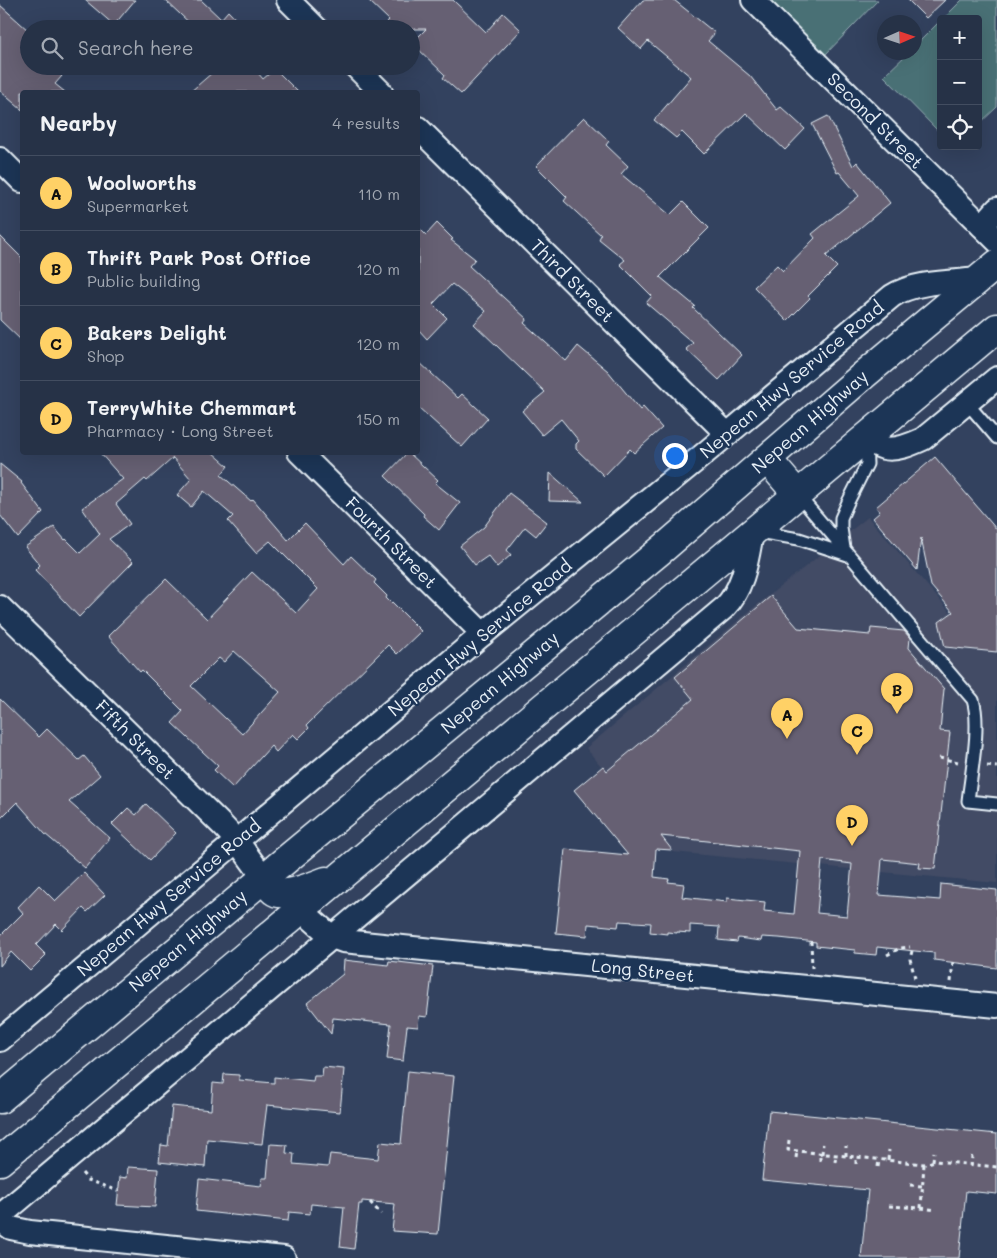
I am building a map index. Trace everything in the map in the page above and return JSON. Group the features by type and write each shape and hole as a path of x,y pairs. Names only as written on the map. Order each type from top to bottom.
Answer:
{"highway":[{"name":"Nepean Highway","path":"0,1099 659,552 865,374 989,271"},
{"path":"0,1161 997,328"},
{"path":"767,459 798,495"},
{"path":"264,878 275,892 280,894 339,877"}],"street":[{"path":"288,0 308,20"},
{"name":"Second Street","path":"753,0 990,234"},
{"path":"364,75 379,90"},
{"name":"Third Street","path":"420,130 727,434"},
{"path":"0,158 20,179"},
{"path":"990,234 997,209"},
{"name":"Nepean Hwy Service Road","path":"0,1040 483,634 892,296 916,287 989,271"},
{"path":"866,439 886,448 915,443 923,439 997,378"},
{"name":"Fourth Street","path":"301,455 483,634"},
{"path":"0,1216 724,608 732,599 741,581 754,532"},
{"name":"Fifth Street","path":"0,607 237,841 264,878"},
{"name":"Long Street","path":"300,909 332,937 340,940 997,1006"},
{"path":"0,1220 11,1228 30,1232 284,1258"}],"lane":[{"path":"968,403 997,438"},
{"path":"847,552 841,528 841,518 867,464 866,439"},
{"path":"798,495 973,700 976,708 975,734 968,801 997,804"},
{"path":"754,532 799,539 847,552"}],"path":[{"path":"939,758 962,763"},
{"path":"811,941 812,968"},
{"path":"887,955 900,948 911,949 911,962 915,979"},
{"path":"951,982 953,960"},
{"path":"789,1140 788,1150 924,1164 933,1161 997,1167"},
{"path":"820,1160 823,1144"},
{"path":"846,1146 846,1156"},
{"path":"888,1160 890,1150"},
{"path":"796,1151 796,1158"},
{"path":"933,1161 934,1152"},
{"path":"835,1162 836,1155"},
{"path":"971,1166 972,1156"},
{"path":"856,1157 856,1164"},
{"path":"878,1166 879,1160"},
{"path":"920,1208 924,1164"},
{"path":"82,1173 88,1180 118,1190"},
{"path":"910,1185 922,1186"},
{"path":"370,1202 381,1214"},
{"path":"889,1206 936,1210"}],"shaded area":[{"path":"868,517 951,613 940,623 945,647 997,652 997,883 673,852 586,748 753,608"}],"green space":[{"path":"766,0 878,0 823,57"},
{"path":"962,0 997,0 997,107 982,121 982,15 947,15"},
{"path":"937,24 937,130 884,76 901,60 922,60 922,39"}],"building":[{"path":"85,0 135,0 118,20 108,20"},
{"path":"165,0 201,0 221,19 228,11 236,20 186,20"},
{"path":"368,0 453,0 486,32 503,13 521,30 461,94 443,78 445,75 420,51 420,35 426,29 420,29 420,20 389,20"},
{"path":"643,0 674,0 715,33 708,41 750,76 777,110 781,107 805,129 785,150 746,113 704,154 682,132 676,138 654,120 691,77 648,41 641,49 618,28"},
{"path":"908,0 945,0 926,18"},
{"path":"0,5 20,23 20,75 61,75 62,76 55,84 62,90 20,90 20,108 0,91"},
{"path":"210,75 260,75 263,79 268,75 281,75 296,90 192,90"},
{"path":"828,116 853,166 857,162 890,203 826,256 837,267 808,296 810,298 787,321 754,287 777,265 783,271 815,238 812,234 859,196 839,172 837,173 812,124"},
{"path":"584,117 609,141 606,145 628,166 621,174 670,215 683,202 709,228 660,277 695,306 693,308 742,355 719,380 686,349 693,343 646,303 652,296 620,264 625,260 599,239 601,235 564,201 567,197 536,166"},
{"path":"437,223 453,239 451,240 475,259 469,266 527,319 524,323 566,361 578,346 608,371 640,410 643,407 662,428 634,453 630,449 604,476 576,449 576,444 579,441 561,419 542,435 522,411 545,392 474,324 486,311 452,284 433,304 447,318 427,339 420,331 420,229 426,235"},
{"path":"0,236 20,256 20,339 0,320"},
{"path":"420,363 458,398 462,394 488,418 462,447 420,409"},
{"path":"102,455 215,455 228,466 221,475 251,501 253,499 288,540 305,523 344,564 351,556 376,580 374,583 387,596 386,598 421,631 397,654 388,645 307,725 309,728 298,739 293,734 276,752 271,746 233,788 214,770 218,766 172,723 183,711 142,670 140,672 108,636 166,579 207,619 252,572 296,613 318,589 270,541 256,553 228,521 233,516 204,491 191,507 177,495 191,479 173,458 147,481 145,479 116,504 130,524 109,539 133,562 79,617 35,570 40,565 25,547 54,527 80,553 100,534 82,508 123,479","holes":["234,651 280,692 242,734 191,686 219,658 224,662"]},
{"path":"405,455 411,455 438,480 435,483 460,503 439,530 385,476"},
{"path":"935,457 997,530 997,652 945,647 939,622 953,612 931,586 921,538 917,570 873,518 880,512 876,507"},
{"path":"0,464 22,482 43,512 18,538 0,515"},
{"path":"550,473 583,502 549,501"},
{"path":"509,493 547,522 536,536 525,527 507,550 511,555 497,567 488,556 475,565 460,546 484,527"},
{"path":"771,596 798,628 870,635 871,628 904,631 910,638 909,648 944,689 940,731 950,732 935,869 919,868 920,863 882,859 879,895 940,900 941,884 997,890 997,968 934,960 934,953 877,947 876,955 855,953 855,950 816,946 816,942 779,938 762,937 761,941 738,938 737,942 718,940 719,927 690,925 690,933 667,932 667,934 650,932 651,923 619,921 618,927 588,924 587,936 556,933 565,849 628,855 574,790 603,766 607,771 693,699 675,677","holes":["661,836 800,851 794,914 764,911 765,902 727,898 727,902 682,897 684,884 668,882 669,879 654,877 656,849 672,850","822,860 852,864 847,916 817,913"]},
{"path":"0,699 39,737 47,729 79,760 84,756 100,775 69,802 110,838 85,868 45,834 17,802 0,819"},
{"path":"146,804 176,833 150,860 112,824 128,808 136,815"},
{"path":"84,873 105,895 87,912 83,908 62,930 56,924 36,945 46,955 30,971 11,952 0,966 0,936 23,913 18,907 39,885 55,901"},
{"path":"344,960 388,965 389,961 433,966 427,1017 419,1016 418,1027 407,1026 403,1061 387,1059 391,1024 333,1018 331,1034 307,1003 343,974"},
{"path":"323,1067 344,1069 340,1112 267,1105 262,1144 207,1139 205,1167 159,1162 161,1145 168,1146 172,1106 211,1110 213,1083 223,1084 224,1074 239,1075 239,1080 274,1083 274,1077 313,1081 314,1076 322,1076"},
{"path":"408,1071 454,1076 438,1234 392,1231 395,1204 362,1201 362,1204 359,1204 354,1249 340,1247 344,1207 311,1204 310,1214 289,1212 288,1221 196,1211 199,1179 261,1186 262,1178 267,1178 270,1144 287,1145 286,1153 294,1154 293,1164 328,1167 330,1154 378,1159 380,1142 401,1144"},
{"path":"769,1111 997,1134 997,1194 966,1191 959,1258 861,1258 868,1190 762,1180"},
{"path":"128,1167 158,1169 155,1207 117,1205 120,1177 127,1178"}],"place":[{"name":"Thrift Park Post Office","path":"897,714"},
{"name":"Woolworths","path":"787,739"},
{"name":"Bakers Delight","path":"857,755"},
{"name":"TerryWhite Chemmart","path":"852,846"}]}
